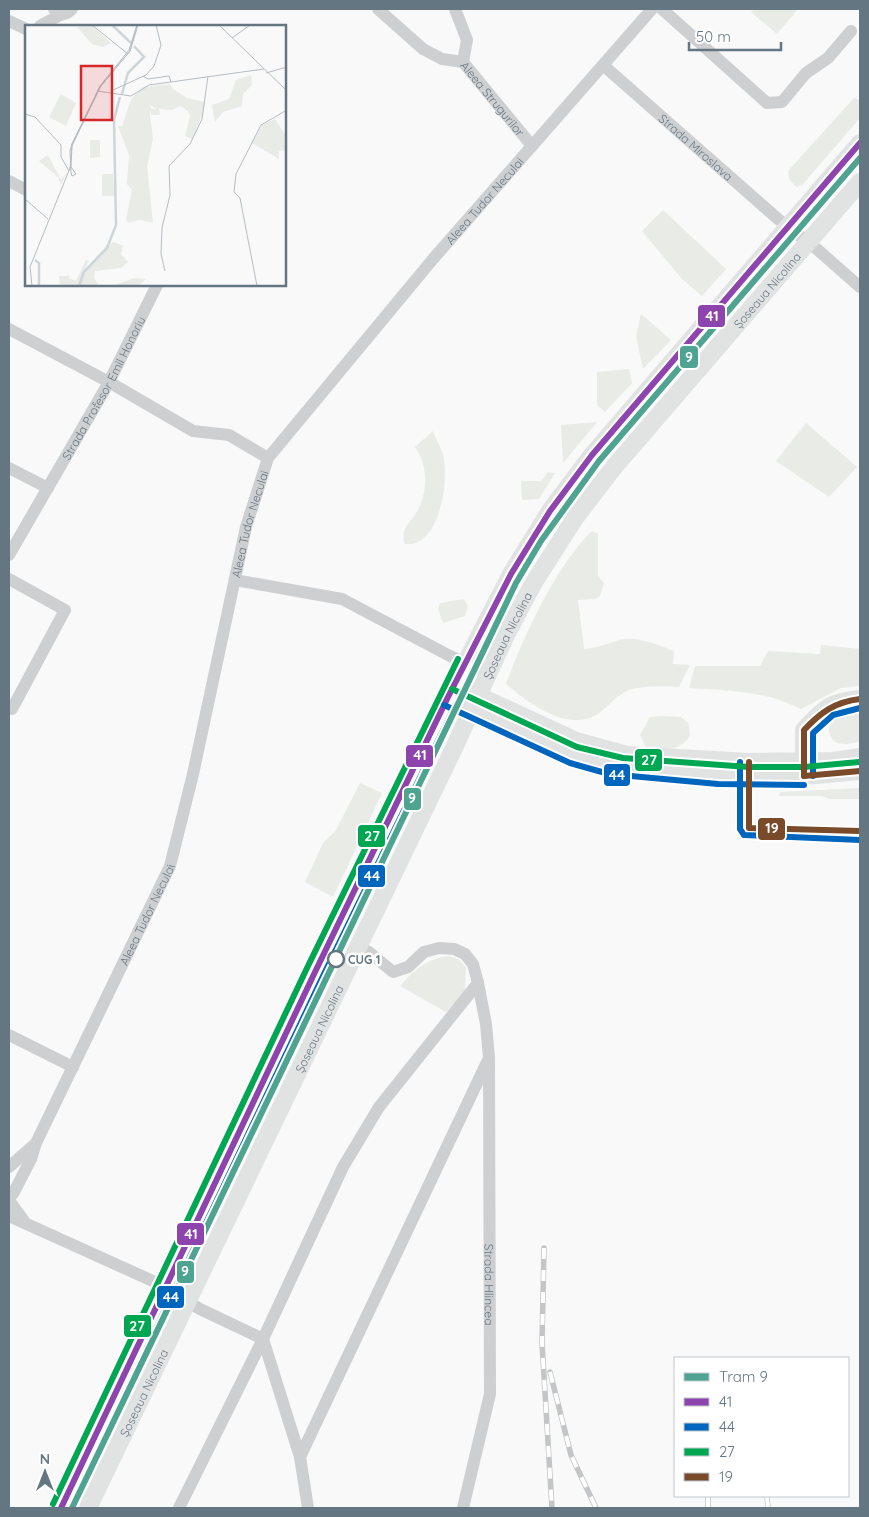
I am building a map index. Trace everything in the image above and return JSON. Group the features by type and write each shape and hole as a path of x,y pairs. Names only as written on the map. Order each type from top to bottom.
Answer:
{"main road":[{"name":"Șoseaua Nicolina","path":"60,1508 452,691 511,574 558,500 612,431 860,143"},
{"name":"Șoseaua Nicolina","path":"88,1508 488,673 533,584 591,496 860,182"},
{"path":"452,691 574,755 611,765 719,775 804,769 860,771"},
{"path":"804,769 804,730 820,712 831,704 844,700 860,699"},
{"path":"804,769 860,757"}],"street":[{"path":"41,25 57,12 67,13 72,9"},
{"name":"Aleea Strugurilor","path":"378,9 422,49 442,59 463,62 532,146"},
{"path":"455,9 467,40 463,62"},
{"name":"Aleea Tudor Neculai","path":"10,1197 24,1174 36,1143 170,866 193,774 246,526 268,458 320,392 652,9"},
{"path":"662,9 767,103 782,102 806,73 828,58 851,31"},
{"path":"9,21 25,28"},
{"name":"Strada Miroslava","path":"603,66 788,228 808,242 860,287"},
{"path":"9,181 25,189"},
{"name":"Strada Profesor Emil Honoriu","path":"10,548 48,488 109,382 157,286"},
{"path":"9,329 109,382 193,431 229,435 268,458"},
{"path":"9,468 48,488"},
{"path":"9,579 64,610 12,709"},
{"path":"234,580 318,593 342,600 488,673"},
{"name":"Strada Hlincea","path":"357,946 369,952 393,972 408,967 424,952 440,948 454,949 465,954 473,964 486,1024 488,1058 490,1394 463,1508"},
{"path":"179,1508 263,1339 356,1142 379,1107 478,983"},
{"path":"9,1035 73,1067"},
{"name":"Strada Hlincea","path":"300,1457 488,1058"},
{"name":"Aleea Tudor Neculai","path":"9,1167 36,1143"},
{"path":"10,1197 28,1225"},
{"path":"9,1216 166,1288 187,1301 263,1339 300,1457 308,1508"}],"shaded area":[{"path":"754,9 798,9 777,34 751,12"},
{"path":"854,98 860,100 860,118 802,185 796,187 789,179 788,171"},
{"path":"663,210 726,269 702,296 682,279 642,231"},
{"path":"641,314 671,340 643,369 636,336"},
{"path":"629,369 632,383 605,412 597,405 597,372"},
{"path":"597,422 563,463 561,425"},
{"path":"806,423 857,467 829,497 776,461"},
{"path":"433,431 442,453 445,471 439,513 426,536 417,543 405,544 405,529 418,510 424,495 425,486 422,462 415,447"},
{"path":"548,472 555,473 539,499 522,500 521,481 541,481"},
{"path":"592,531 598,534 598,576 604,583 600,596 595,599 578,600 584,649 598,647 619,640 640,640 674,651 673,664 690,665 679,687 635,688 619,696 597,715 581,720 569,719 557,717 535,706 506,684 531,624 553,583 565,563"},
{"path":"464,599 468,606 465,616 443,623 438,609 440,603"},
{"path":"821,645 860,649 860,686 841,688 801,709 773,698 746,692 689,688 695,666 760,666 768,651 820,654"},
{"path":"860,709 860,742 838,743 829,733 832,718 835,714"},
{"path":"650,717 681,717 689,724 690,736 686,741 671,749 646,747 640,735"},
{"path":"360,783 382,793 333,897 305,882 323,843 336,830"},
{"path":"860,788 860,799 830,799 822,796 779,796 780,792"},
{"path":"449,956 458,959 466,967 465,992 446,1012 400,986 421,966 434,959"}],"railway":[{"path":"544,1248 542,1343 552,1508"},
{"path":"550,1372 571,1455 596,1508"},
{"path":"708,1497 708,1508"},
{"path":"767,1497 768,1508"}],"tram line":[{"name":"9","path":"72,1508 516,583 541,541 599,461 860,158"}],"transit line":[{"name":"41","path":"61,1508 315,972 448,697 511,574 550,511 592,455 860,143"},
{"name":"27","path":"53,1504 307,968 458,659"},
{"name":"44","path":"71,1508 323,976 474,667"},
{"name":"27","path":"452,689 577,747 623,758 749,767 804,767 859,762"},
{"name":"19","path":"804,776 804,730 816,718 836,705 860,699"},
{"name":"44","path":"444,705 570,763 609,774 718,784 804,785"},
{"name":"44","path":"813,776 813,733 833,715 860,708"},
{"name":"44","path":"740,762 740,829 744,835 860,840"},
{"name":"19","path":"749,762 749,828 860,831"},
{"name":"19","path":"804,776 860,771"}],"place":[{"name":"CUG 1","path":"336,959"}]}
